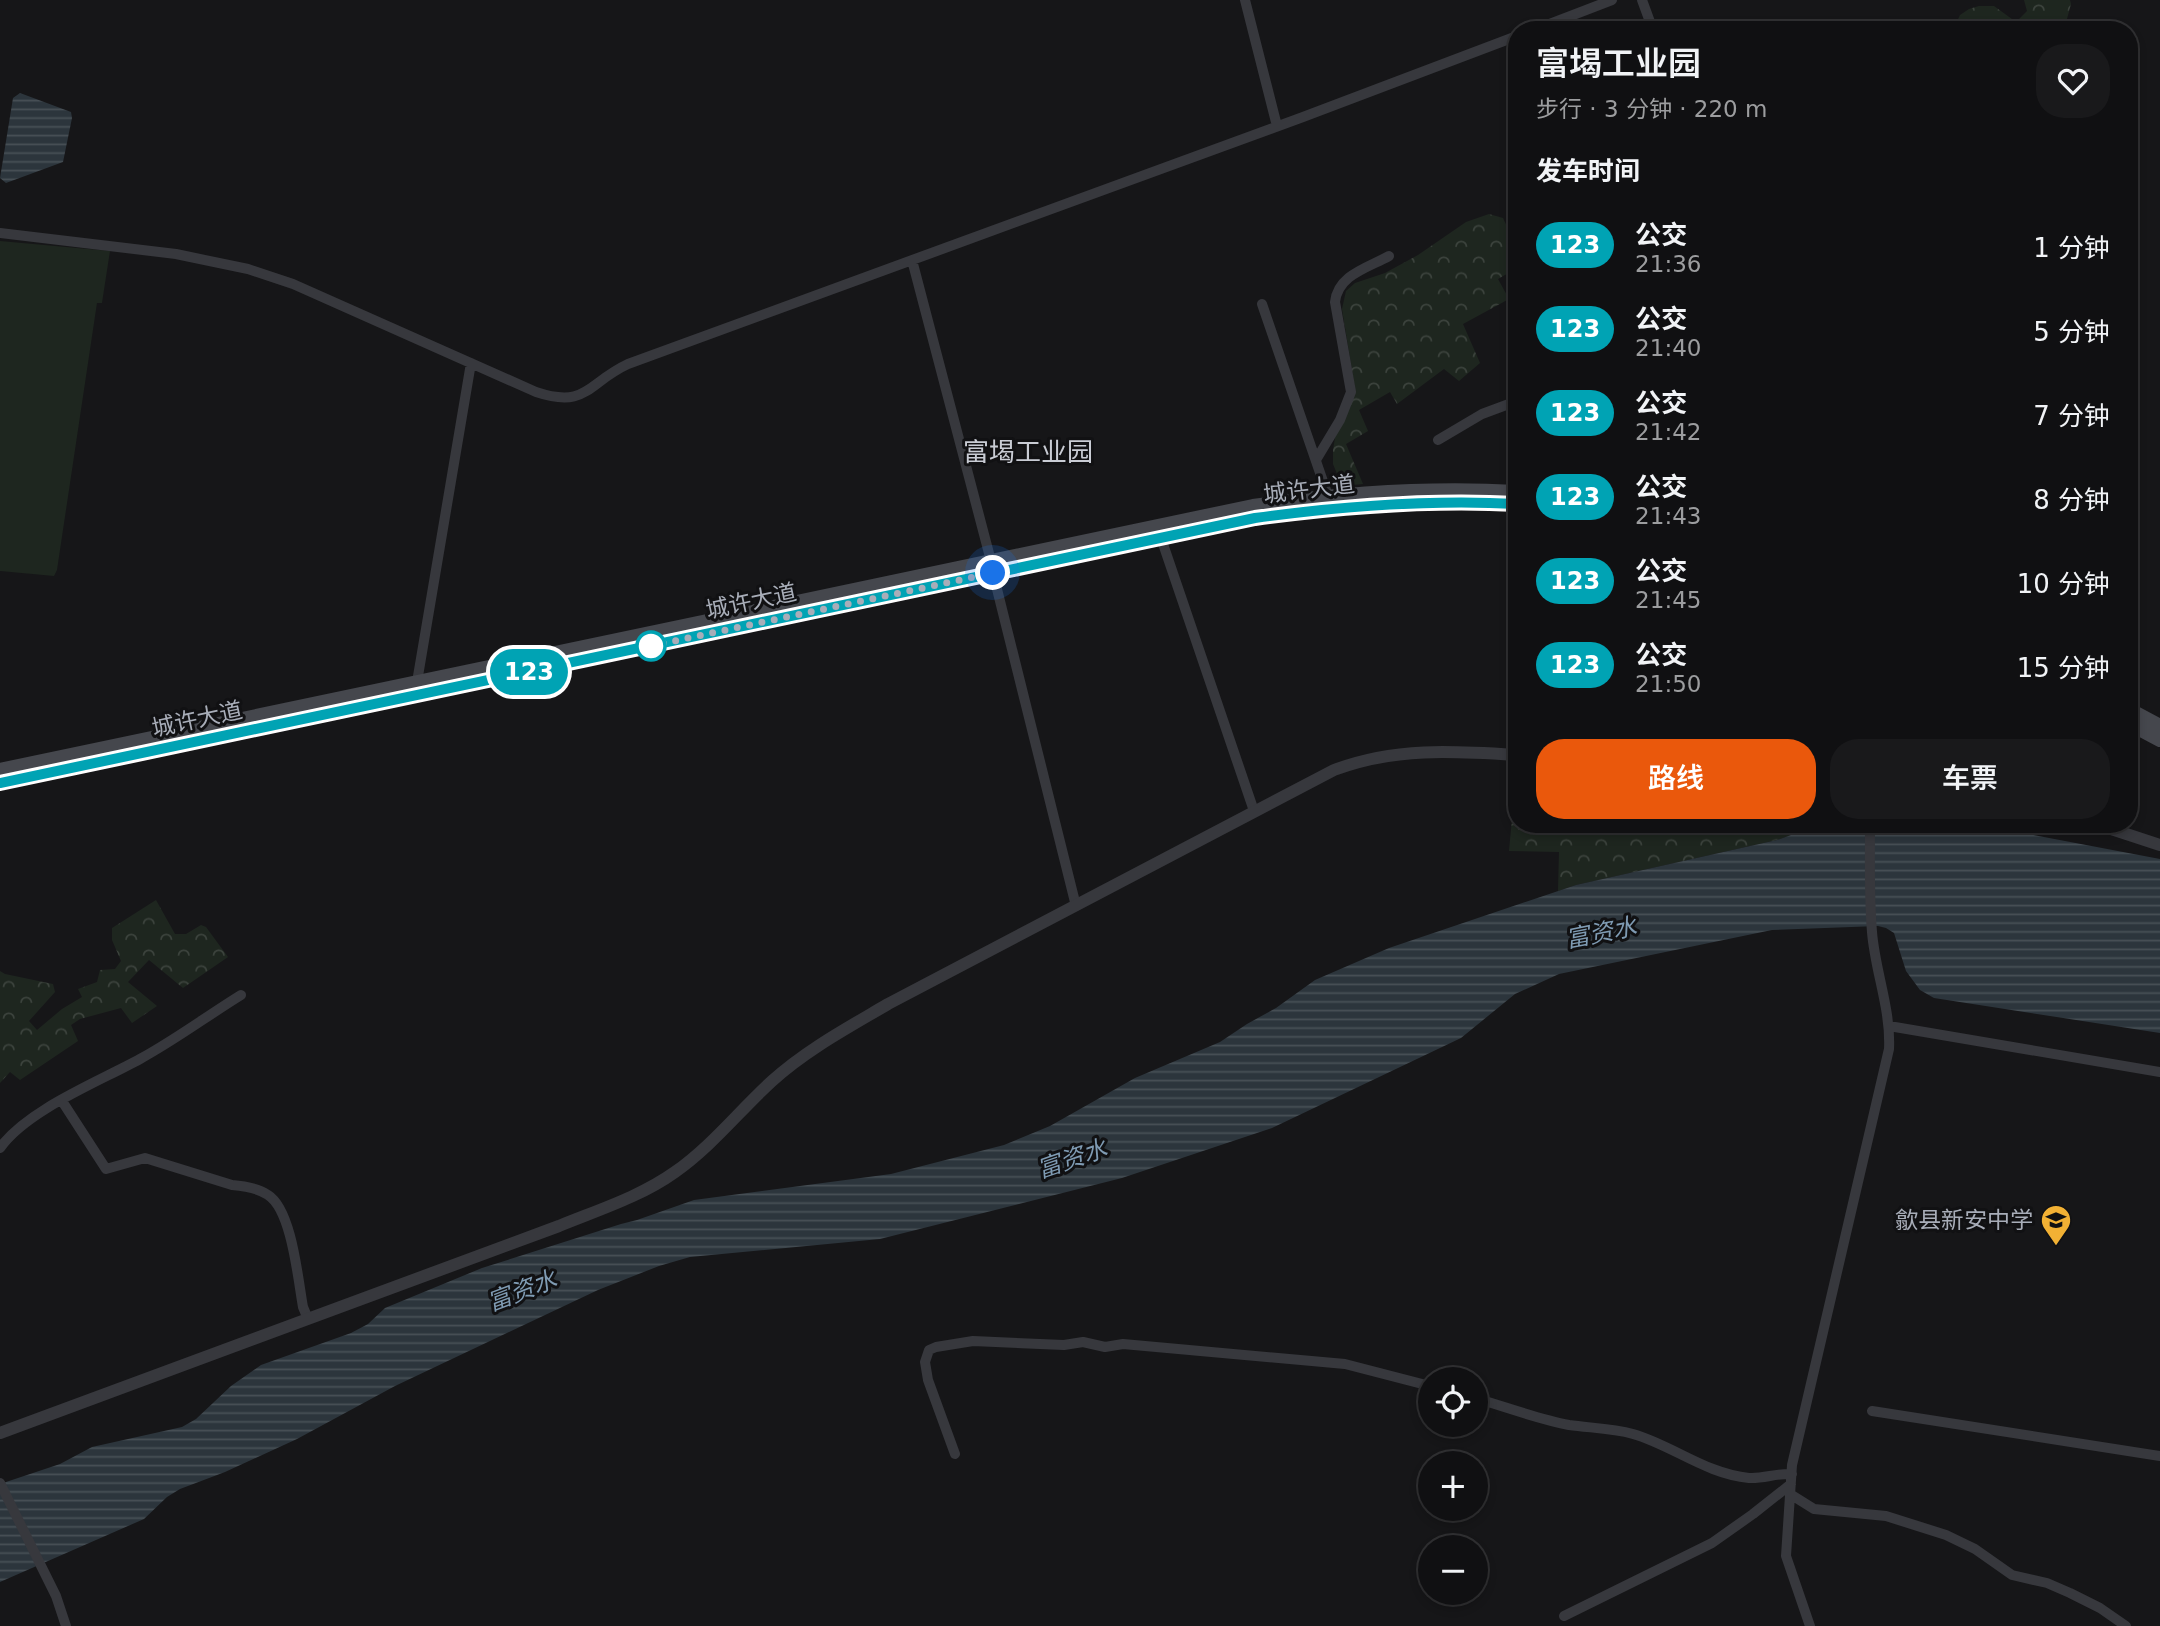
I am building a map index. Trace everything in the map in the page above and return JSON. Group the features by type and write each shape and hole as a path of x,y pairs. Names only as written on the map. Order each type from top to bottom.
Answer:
{"main road":[{"name":"城许大道","path":"0,783 992,567 1253,506 1328,496 1420,490 1508,492"},
{"name":"城许大道","path":"0,770 417,682 992,567 1161,538 1255,518 1340,507 1444,502 1508,504"},
{"path":"2138,714 2160,726"},
{"path":"2138,728 2160,740"}],"street":[{"path":"1245,0 1277,126"},
{"path":"1557,21 1612,0"},
{"path":"1642,0 1650,21"},
{"path":"0,233 176,254 248,270 293,284 543,394 566,399 588,392 612,372 628,364 1508,39"},
{"path":"1316,460 1340,420 1351,392 1335,302 1336,291 1343,280 1389,256"},
{"path":"912,260 1076,906"},
{"path":"1262,304 1328,496"},
{"path":"417,682 471,363"},
{"path":"1438,440 1482,414 1508,404"},
{"path":"1161,538 1254,811"},
{"path":"0,1433 559,1226 640,1193 699,1154 772,1081 829,1040 888,1004 1334,769 1384,755 1444,751 1508,755"},
{"path":"1810,1626 1786,1556 1791,1484 1834,1281 1889,1049 1889,1026 1871,931 1870,833"},
{"path":"2123,833 2160,845"},
{"path":"0,1148 12,1133 27,1121 143,1058 241,995"},
{"path":"1889,1026 2160,1072"},
{"path":"62,1101 106,1169 145,1158 232,1185 247,1186 270,1195 288,1225 303,1307 308,1319"},
{"path":"955,1454 928,1380 925,1362 929,1350 973,1341 1064,1345 1083,1342 1105,1347 1124,1344 1345,1364 1418,1383"},
{"path":"1488,1402 1570,1425 1596,1426 1634,1434 1707,1467 1744,1477 1780,1474 1818,1510 1886,1516 1946,1535 1975,1549 2012,1575 2047,1583 2070,1593 2100,1608 2126,1626"},
{"path":"1872,1411 2160,1456"},
{"path":"0,1483 56,1595 66,1626"},
{"path":"1564,1616 1712,1543 1791,1484"}],"green space":[{"path":"2024,0 2070,0 2071,4 2066,21 2017,21 2027,11"},
{"path":"1994,6 2015,21 1957,21 1960,15 1969,9"},
{"path":"1489,214 1503,218 1508,229 1508,273 1498,279 1508,300 1463,324 1480,363 1459,381 1444,369 1397,404 1390,392 1359,410 1368,431 1346,444 1363,484 1342,486 1333,464 1333,450 1336,432 1355,388 1342,309 1346,291 1355,283 1385,273 1418,255 1466,222"},
{"path":"0,241 110,251 102,303 97,303 54,576 0,571"},
{"path":"1511,833 1796,833 1777,840 1558,891 1559,852 1509,851"},
{"path":"156,900 175,934 186,934 201,925 206,927 228,957 183,988 149,960 128,982 157,1006 132,1023 121,1008 80,1019 71,1025 78,1041 20,1080 10,1072 0,1083 0,971 53,984 55,992 29,1021 37,1030 62,1009 82,997 78,989 97,982 100,970 115,969 121,961 112,940 112,928"}],"water":[{"path":"20,93 71,112 72,118 63,162 6,183 0,178 13,98"},
{"name":"富资水","path":"1796,833 2023,833 2160,859 2160,1033 1934,998 1920,990 1906,971 1894,933 1878,926 1772,930 1559,974 1515,994 1461,1038 1272,1128 1122,1178 880,1239 690,1257 659,1266 598,1290 395,1386 297,1439 180,1489 167,1497 144,1519 0,1582 0,1484 60,1464 92,1447 182,1427 196,1419 231,1386 261,1365 351,1333 368,1324 385,1308 482,1268 694,1200 891,1174 1004,1145 1050,1126 1135,1078 1220,1042 1276,1008 1315,980 1389,948 1576,885 1777,840"}],"bus line":[{"name":"123","path":"0,783 1255,518 1374,505 1444,502 1508,504"}],"place":[{"name":"歙县新安中学","path":"2056,1247"}],"district":[{"name":"富堨工业园","path":"1028,452"}],"route":[{"path":"651,646 993,573"}]}
